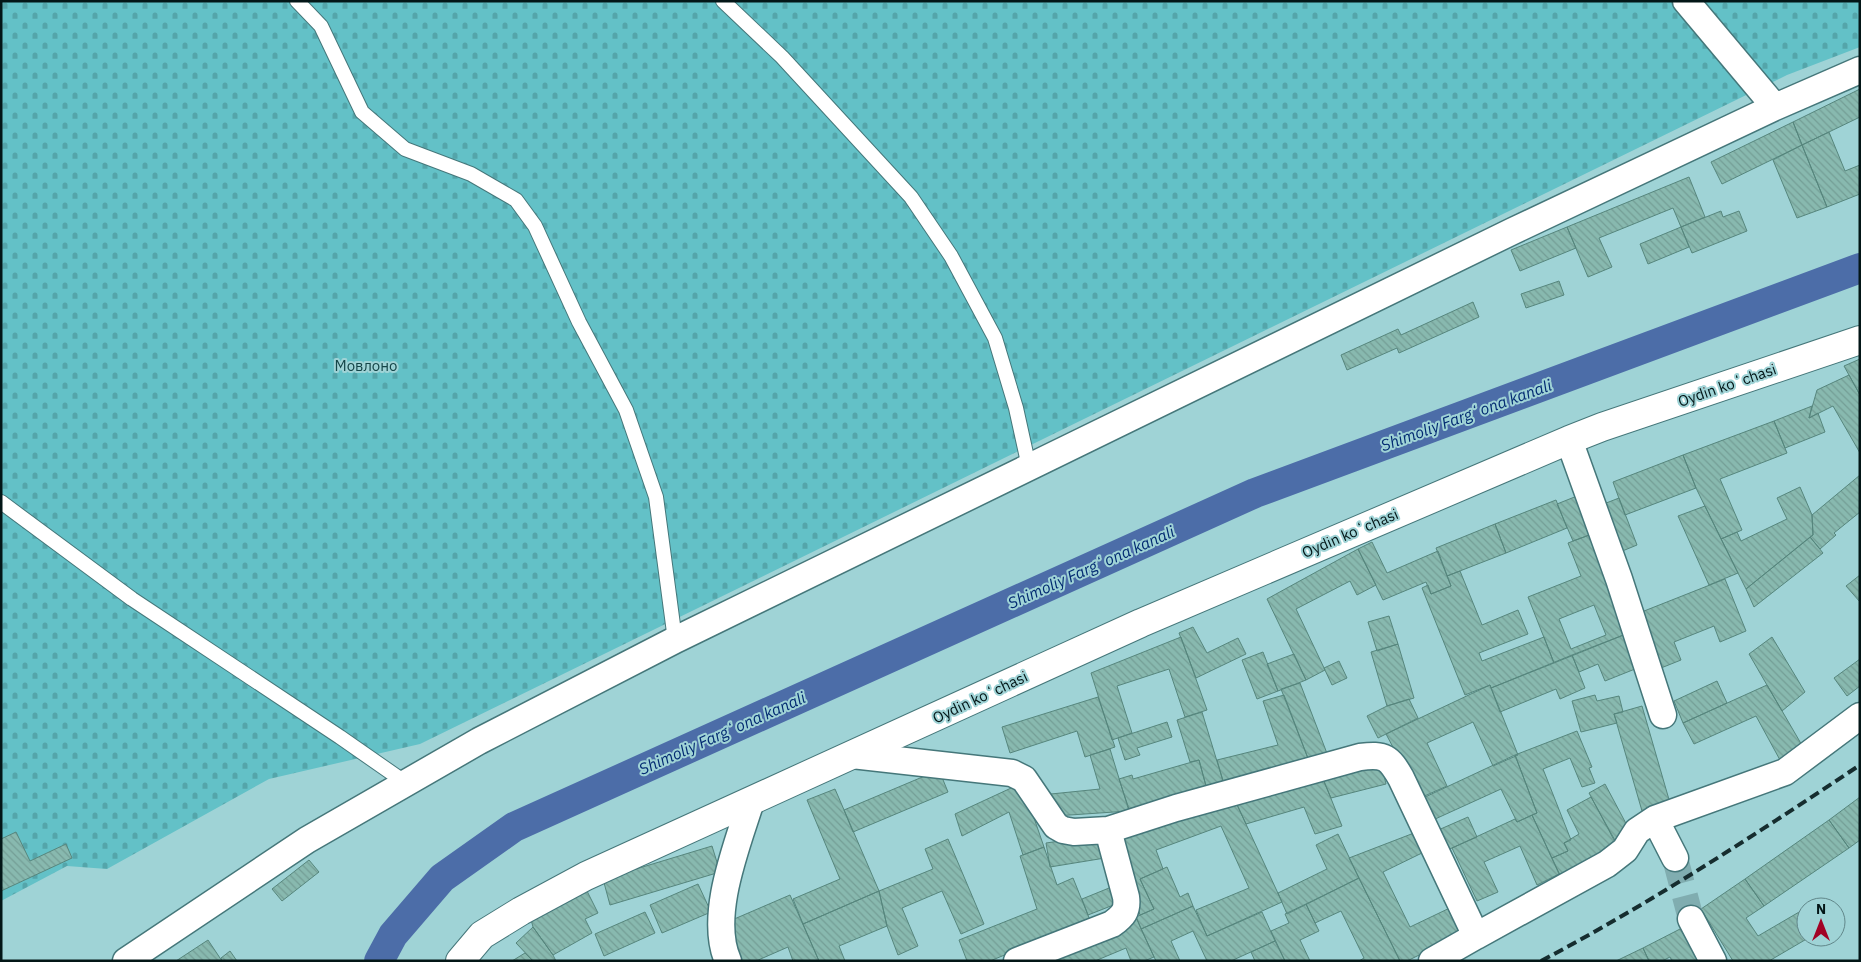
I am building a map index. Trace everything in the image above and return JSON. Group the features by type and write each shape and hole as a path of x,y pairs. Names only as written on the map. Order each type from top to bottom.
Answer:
{"street":[{"path":"1686,1 1775,108"},
{"path":"126,961 307,840 479,740 675,640 1513,231 1860,70"},
{"name":"Oydin koʻchasi","path":"460,961 482,935 521,911 586,876 1141,623 1602,427 1860,340"},
{"path":"1569,440 1619,579 1663,715"},
{"path":"1432,961 1607,864 1625,850 1637,831 1655,819 1784,772 1860,716"},
{"path":"852,755 1012,773 1024,779 1056,826 1063,830 1074,832 1108,830 1176,808 1360,757 1383,756 1391,762 1401,778 1476,936"},
{"path":"728,961 724,951 721,926 724,901 731,866 751,801"},
{"path":"1655,819 1676,858"},
{"path":"1017,961 1112,924 1122,917 1127,907 1126,897 1108,830"},
{"path":"1691,919 1713,961"}],"lane":[{"path":"297,1 321,26 362,112 405,148 471,174 516,200 535,226 579,322 626,410 656,497 675,640"},
{"path":"723,1 782,57 911,197 951,256 995,338 1016,408 1029,468"},
{"path":"1,502 132,599 406,783"}],"green space":[{"name":"Мовлоно","path":"1,1 1860,1 1860,47 1787,75 420,744 269,779 107,869 67,866 1,901"}],"building":[{"path":"1860,89 1860,117 1802,145 1793,122"},
{"path":"1793,122 1802,145 1722,184 1711,162"},
{"path":"1829,132 1845,171 1860,165 1860,194 1827,207 1802,145"},
{"path":"1802,145 1827,207 1797,218 1773,160"},
{"path":"1689,177 1705,217 1681,227 1673,208 1599,238 1612,267 1588,277 1567,227"},
{"path":"1721,211 1723,217 1739,211 1747,231 1692,253 1681,227"},
{"path":"1567,227 1576,248 1520,271 1511,250"},
{"path":"1681,227 1689,247 1648,264 1640,244"},
{"path":"1559,281 1564,295 1526,308 1521,294"},
{"path":"1473,302 1479,317 1399,353 1397,348 1347,370 1341,355 1398,329 1401,335"},
{"path":"1860,359 1860,395 1844,366"},
{"path":"1849,375 1860,395 1860,453 1833,406 1809,418 1817,390"},
{"path":"1812,406 1809,418 1818,413 1825,432 1785,448 1774,421"},
{"path":"1774,421 1787,453 1720,479 1742,530 1721,539 1696,488 1683,455"},
{"path":"1683,455 1696,488 1625,515 1613,482"},
{"path":"1860,475 1860,512 1834,533 1836,535 1820,549 1810,537 1813,535 1812,515"},
{"path":"1800,487 1812,515 1813,535 1746,589 1721,539 1737,532 1741,541 1787,519 1777,498"},
{"path":"1577,496 1592,534 1573,541 1557,504"},
{"path":"1619,498 1637,545 1615,554 1596,507"},
{"path":"1556,500 1567,528 1506,553 1495,524"},
{"path":"1705,506 1738,573 1709,585 1678,516"},
{"path":"1495,524 1506,553 1447,576 1436,548"},
{"path":"1592,534 1631,632 1554,663 1528,597 1581,576 1568,543","holes":["1594,605 1606,635 1571,649 1559,619"]},
{"path":"1810,537 1823,553 1754,607 1746,589"},
{"path":"1372,542 1387,573 1438,551 1451,586 1431,594 1426,582 1383,600 1358,549"},
{"path":"1358,549 1376,585 1357,595 1350,581 1296,609 1325,670 1306,680 1267,599"},
{"path":"1460,571 1482,625 1518,610 1528,634 1479,653 1482,661 1544,637 1554,663 1491,688 1490,685 1465,695 1422,588 1428,585 1431,594 1451,586 1447,576"},
{"path":"1860,575 1860,602 1846,586"},
{"path":"1725,579 1746,631 1720,642 1714,626 1674,642 1681,660 1656,670 1634,615"},
{"path":"1389,616 1398,644 1377,651 1368,622"},
{"path":"1193,627 1207,653 1238,638 1246,654 1196,678 1179,633"},
{"path":"1631,632 1645,665 1605,681 1598,664 1579,672 1572,655"},
{"path":"1181,637 1207,710 1185,717 1169,669 1117,686 1132,733 1112,740 1091,673"},
{"path":"1772,637 1805,692 1782,711 1749,654"},
{"path":"1398,644 1414,698 1387,706 1371,652"},
{"path":"1263,652 1278,691 1257,699 1242,660"},
{"path":"1294,654 1306,680 1278,691 1267,664"},
{"path":"1572,655 1585,688 1560,699 1556,689 1500,712 1491,688"},
{"path":"1860,659 1860,686 1847,696 1834,678"},
{"path":"1339,661 1347,678 1332,685 1324,668"},
{"path":"1717,681 1727,703 1683,723 1674,701"},
{"path":"1300,683 1328,756 1309,761 1281,689"},
{"path":"1490,685 1518,755 1493,766 1473,722 1427,743 1447,786 1420,798 1386,734"},
{"path":"1767,685 1803,747 1780,760 1756,716 1694,744 1683,723"},
{"path":"1284,695 1309,761 1223,781 1217,760 1278,745 1263,701"},
{"path":"1595,695 1597,701 1619,696 1623,712 1614,714 1617,723 1581,732 1572,701"},
{"path":"1098,697 1115,747 1085,757 1077,731 1010,753 1002,727"},
{"path":"1409,699 1418,718 1378,738 1367,716 1387,706"},
{"path":"1642,706 1670,803 1642,811 1614,714"},
{"path":"1202,712 1223,781 1206,786 1199,760 1190,762 1177,720"},
{"path":"1167,722 1172,737 1137,748 1140,755 1125,760 1118,738"},
{"path":"1577,731 1592,767 1589,768 1595,783 1582,787 1570,758 1543,769 1571,840 1564,843 1568,851 1552,858 1532,815 1537,813 1515,755"},
{"path":"1110,749 1129,811 1055,816 1051,794 1100,789 1090,755"},
{"path":"1515,755 1537,813 1517,822 1501,789 1433,820 1423,798"},
{"path":"1380,759 1386,784 1331,798 1321,775"},
{"path":"1199,760 1206,786 1129,809 1119,779 1132,775 1133,779"},
{"path":"939,770 948,792 853,832 844,810"},
{"path":"1320,771 1342,826 1315,834 1304,807 1246,824 1233,796"},
{"path":"1022,783 1044,847 1023,855 1009,812 962,836 955,814"},
{"path":"1605,784 1630,831 1614,840 1589,793"},
{"path":"835,789 879,891 803,924 793,899 840,879 807,800"},
{"path":"1233,796 1282,902 1207,936 1196,910 1249,888 1221,826 1156,850 1163,869 1140,879 1154,909 1140,915 1115,835"},
{"path":"1591,797 1617,844 1561,877 1552,858 1568,851 1564,843 1579,834 1567,810"},
{"path":"1860,797 1860,840 1849,848 1829,820"},
{"path":"1532,815 1559,874 1537,885 1520,846 1484,862 1498,892 1477,901 1452,848 1515,819 1517,822"},
{"path":"1468,817 1477,837 1445,851 1436,831"},
{"path":"1829,820 1849,848 1764,906 1745,879"},
{"path":"16,832 30,861 66,844 72,858 1,891 1,839"},
{"path":"1414,833 1424,852 1383,872 1410,927 1456,905 1468,931 1407,961 1400,961 1349,858"},
{"path":"1338,834 1359,878 1287,914 1278,893 1327,869 1316,845"},
{"path":"1102,835 1105,858 1050,867 1046,843"},
{"path":"948,839 984,924 961,934 942,891 902,908 918,946 898,955 887,926 879,891 933,869 925,849"},
{"path":"712,846 720,872 610,905 603,879"},
{"path":"1044,847 1057,885 1073,878 1090,920 990,961 967,961 959,940 1037,909 1020,856"},
{"path":"309,860 319,872 282,901 272,889"},
{"path":"1167,867 1180,897 1188,893 1193,906 1141,929 1136,917 1154,909 1140,879"},
{"path":"1359,878 1400,961 1359,961 1364,958 1341,911 1315,923 1306,904"},
{"path":"1745,879 1764,906 1746,918 1758,936 1796,914 1796,945 1769,961 1733,961 1701,909"},
{"path":"698,884 711,912 662,933 650,905"},
{"path":"1114,886 1121,902 1088,915 1082,899"},
{"path":"586,889 598,913 585,919 592,933 553,955 533,927 530,916"},
{"path":"879,891 887,926 839,946 845,961 819,961 803,924"},
{"path":"790,895 819,961 793,961 788,947 756,961 735,961 725,923"},
{"path":"1306,904 1319,931 1300,940 1310,961 1285,961 1271,931 1289,923 1285,914"},
{"path":"1193,906 1207,936 1262,912 1275,941 1231,961 1207,961 1193,931 1171,941 1180,961 1156,961 1141,929"},
{"path":"645,912 655,933 604,956 595,934"},
{"path":"1136,917 1154,957 1144,961 1131,961 1126,948 1095,961 1029,961"},
{"path":"533,927 556,961 533,961 516,943"},
{"path":"1682,928 1698,961 1672,961 1670,957 1662,961 1649,961 1643,948"},
{"path":"208,940 222,961 176,961"},
{"path":"1275,941 1285,961 1255,961 1251,952"},
{"path":"1643,948 1649,961 1616,961"},
{"path":"230,951 237,961 222,961 221,958"},
{"path":"525,953 533,961 512,961"}],"waterway":[{"name":"Shimoliy Fargʻona kanali","path":"379,961 393,935 442,878 514,827 1255,493 1860,268"}],"tunnel":[{"path":"1675,858 1691,919"}],"railway":[{"path":"1541,961 1663,892 1860,765"}]}
